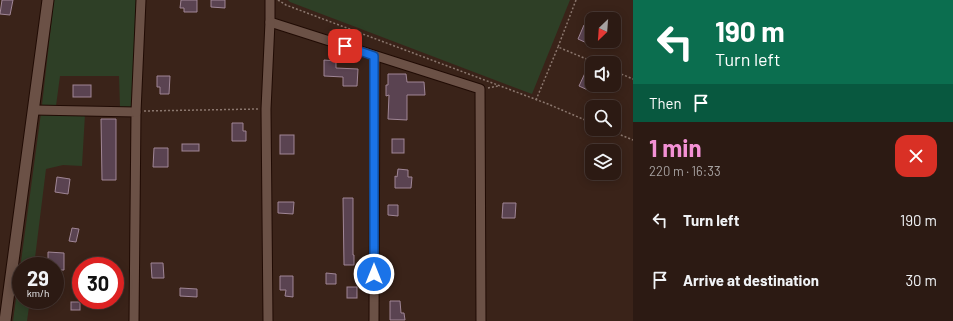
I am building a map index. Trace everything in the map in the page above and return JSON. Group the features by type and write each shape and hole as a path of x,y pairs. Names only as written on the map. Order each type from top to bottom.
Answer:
{"street":[{"path":"5,321 48,0"},
{"path":"134,321 136,112 141,0"},
{"path":"268,321 266,109 270,0"},
{"path":"270,22 480,90 481,321"},
{"path":"374,56 374,321"},
{"path":"34,110 136,112"}],"path":[{"path":"278,0 286,5 585,120"},
{"path":"536,100 576,0"},
{"path":"558,47 585,58"},
{"path":"621,74 633,79"},
{"path":"480,90 499,86"},
{"path":"136,112 266,109"},
{"path":"621,135 633,140"}],"green space":[{"path":"54,0 136,0 132,107 120,107 119,76 60,76 56,106 42,105"},
{"path":"288,0 570,0 532,94"},
{"path":"41,113 85,114 82,166 63,165 46,169 35,257 22,257"},
{"path":"15,309 29,309 27,321 13,321"}],"building":[{"path":"2,0 13,0 10,15 0,14"},
{"path":"181,0 197,0 197,12 184,12 184,8 180,8"},
{"path":"211,0 225,0 225,8 211,7"},
{"path":"584,25 585,25 585,42 578,39"},
{"path":"324,60 336,61 336,68 358,69 357,86 343,86 343,77 324,76"},
{"path":"585,73 585,89 579,86"},
{"path":"388,74 406,74 407,82 424,82 425,95 407,95 407,120 388,119 389,95 386,96 386,85 388,85"},
{"path":"157,76 170,76 169,94 160,94 160,87 157,87"},
{"path":"73,85 91,85 91,97 73,97"},
{"path":"101,119 116,119 116,180 102,180"},
{"path":"232,123 243,123 243,131 246,131 246,141 232,141"},
{"path":"280,135 294,135 294,154 280,154"},
{"path":"392,139 404,139 404,153 392,153"},
{"path":"182,144 199,144 199,151 182,151"},
{"path":"154,148 168,148 168,167 153,167"},
{"path":"398,169 408,170 408,177 412,177 411,188 395,188 395,176 397,177"},
{"path":"57,177 70,179 68,194 55,192"},
{"path":"343,198 353,198 354,265 344,265"},
{"path":"278,202 294,202 293,214 278,213"},
{"path":"503,203 516,203 515,218 502,218"},
{"path":"388,205 398,205 398,216 388,215"},
{"path":"72,228 79,229 76,242 69,241"},
{"path":"48,252 64,253 64,257 48,257"},
{"path":"151,263 163,263 164,278 152,278"},
{"path":"326,273 336,274 336,284 326,284"},
{"path":"280,276 293,276 293,297 285,296 286,290 280,290"},
{"path":"347,287 357,287 357,298 347,298"},
{"path":"180,288 197,289 197,297 180,296"},
{"path":"390,301 400,301 401,313 404,313 405,320 390,320"},
{"path":"71,302 72,309 80,309 80,310 71,310"}],"route":[{"path":"345,46 374,56 374,274"}]}
